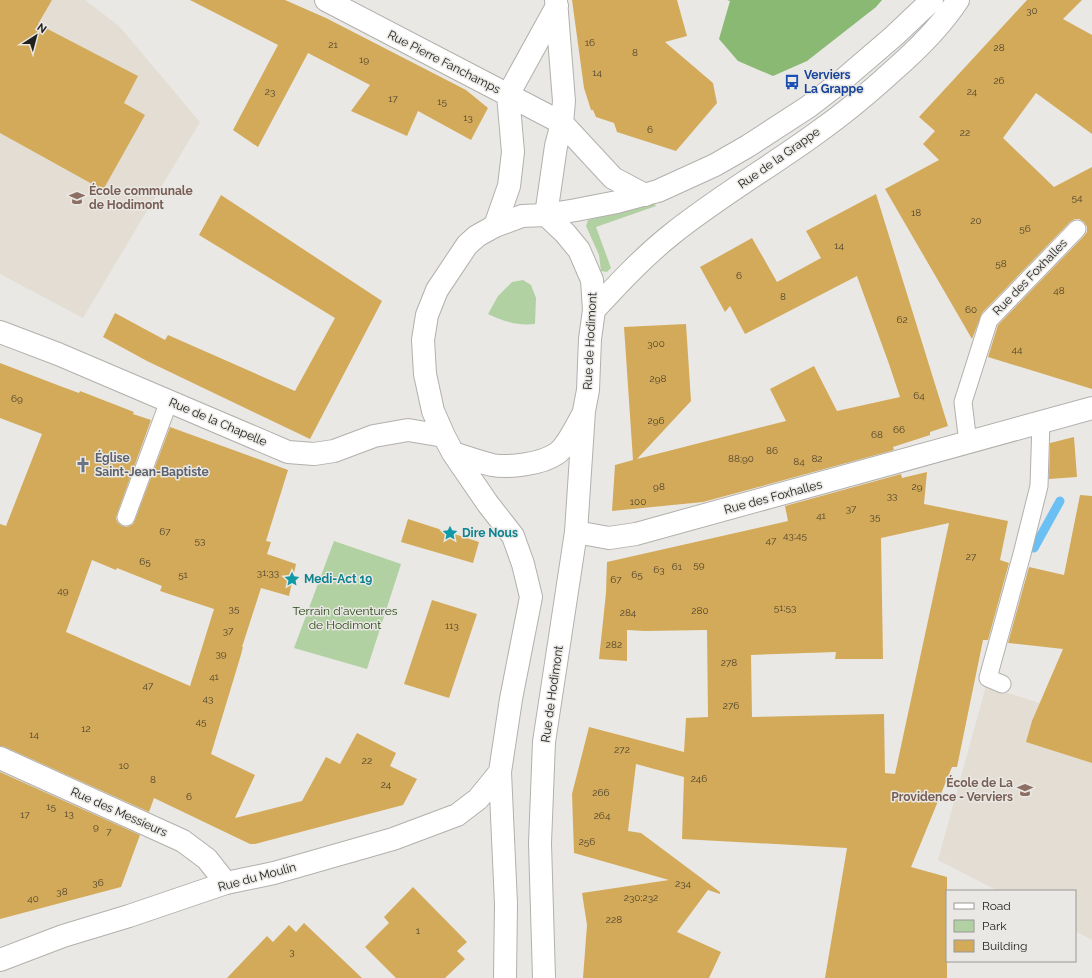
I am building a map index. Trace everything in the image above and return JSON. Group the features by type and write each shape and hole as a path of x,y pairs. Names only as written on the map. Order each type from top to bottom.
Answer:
{"main road":[{"name":"Rue Pierre Fanchamps","path":"326,0 562,123"},
{"path":"505,978 506,904 500,772 511,699 530,597 523,564 513,536 488,504 449,444 433,411 425,374 424,340 427,315 436,290 467,245 477,236 495,226 522,216 546,215 618,202 645,195 665,188 715,165 778,127 838,84 894,36 932,0"},
{"name":"Rue de la Grappe","path":"594,310 637,264 673,233 715,202 818,132 877,86 926,40 950,12 958,0"},
{"path":"495,226 509,186 513,152 508,95 557,3"},
{"path":"546,215 556,146 562,123 564,101 557,3"},
{"path":"562,123 613,178 645,195"},
{"name":"Rue de Hodimont","path":"544,978 540,842 544,742 576,532 584,411 588,390 590,339 594,310 592,280 579,250 565,233 546,215"},
{"name":"Rue de la Chapelle","path":"0,332 58,354 288,452 314,454 334,451 374,436 408,430 449,444"},
{"name":"Rue des Foxhalles","path":"576,532 609,538 636,534 1092,408"},
{"name":"Rue de Hodimont","path":"449,444 493,465 520,465 539,462 557,454 571,436 584,411"},
{"name":"Rue des Messieurs","path":"0,758 183,841 208,859 226,883"},
{"name":"Rue du Moulin","path":"0,960 63,936 129,916 226,883 274,873 392,838 457,815 478,799 500,772"}],"lane":[{"name":"Rue des Foxhalles","path":"968,443 963,402 989,320 1076,229"},
{"path":"126,517 169,401"},
{"path":"1002,684 988,678 1039,486 1041,422"}],"shaded area":[{"name":"École communale de Hodimont","path":"0,0 85,0 119,26 200,122 83,318 0,274"},
{"name":"École de La Providence - Verviers","path":"986,686 1092,720 1092,940 1076,932 1076,890 996,890 938,860"}],"green space":[{"path":"727,0 882,0 876,7 807,61 773,76 738,61 719,39 730,1"},
{"path":"654,203 656,206 596,227 611,268 607,272 601,271 599,255 586,226 588,220"},
{"path":"523,280 531,285 536,298 535,324 510,322 488,314 498,296 512,282"},
{"name":"Terrain d'aventures de Hodimont","path":"334,541 401,564 367,669 294,648"}],"building":[{"path":"0,0 52,0 38,24 138,76 124,103 145,115 103,190 0,133"},
{"path":"190,0 285,0 326,18 466,90 488,108 471,140 418,111 407,136 351,111 370,85 308,53 258,147 233,130 278,45"},
{"path":"572,0 677,0 687,36 665,42 713,83 717,103 676,151 617,132 614,123 596,117 593,110 591,110 584,88"},
{"path":"1027,0 1082,0 1063,19 1092,35 1092,134 1036,93 1003,138 1054,187 1092,167 1092,389 988,357 998,325 1084,236 1087,232 1087,227 1084,222 1079,219 1075,219 1070,222 982,313 972,339 885,189 939,160 923,144 935,131 919,117"},
{"path":"876,194 948,426 930,432 930,435 893,447 894,450 703,502 612,511 615,465 633,460 624,327 686,324 691,401 637,459 786,421 770,389 814,366 837,411 900,397 857,276 745,334 730,306 725,312 700,267 752,238 777,282 821,258 806,231"},
{"path":"221,195 382,301 310,439 147,361 103,337 115,313 165,340 168,335 295,391 335,318 199,235"},
{"path":"0,363 79,393 80,391 134,412 133,414 151,420 117,514 116,519 122,526 128,527 133,524 135,520 170,427 288,470 266,541 271,542 267,554 296,564 289,596 261,588 211,754 255,775 235,818 302,801 326,757 340,764 357,733 396,753 390,766 417,779 403,805 255,844 250,844 154,798 149,812 0,746 0,524 6,526 42,434 0,418","holes":["92,560 116,570 117,568 162,586 160,591 214,609 190,686 66,632"]},
{"path":"1074,437 1077,477 1049,479 1050,443"},
{"path":"927,472 924,504 1008,521 1000,560 1009,563 988,640 983,640 957,767 952,767 911,867 947,877 947,978 825,978 847,848 682,839 684,777 636,764 628,831 641,833 720,892 720,894 708,890 677,932 721,952 709,978 583,978 587,925 582,893 669,880 574,853 572,794 589,727 684,752 686,718 708,717 707,630 627,630 627,661 599,659 606,593 607,562 788,521 785,506 901,474 902,478","holes":["949,523 895,774 885,773 884,714 752,717 751,655 836,652 835,659 883,659 881,538"]},
{"path":"1080,495 1092,496 1092,763 1026,742 1032,721 1063,649 1008,643 1029,567 1064,575"},
{"path":"408,519 479,542 473,563 401,542"},
{"path":"432,600 477,614 449,698 404,684"},
{"path":"0,772 140,835 121,887 0,919"},
{"path":"413,887 467,942 457,951 465,959 445,978 396,978 365,947 389,923 384,917"},
{"path":"304,923 362,978 227,978 267,936 273,942 289,925 296,932"}],"waterway":[{"path":"1034,548 1060,501"}],"place":[{"name":"Verviers La Grappe","path":"792,82"},
{"name":"École communale de Hodimont","path":"77,198"},
{"name":"Église Saint-Jean-Baptiste","path":"83,465"},
{"name":"Dire Nous","path":"450,533"},
{"name":"Medi-Act 19","path":"292,579"},
{"name":"École de La Providence - Verviers","path":"1025,790"}]}
